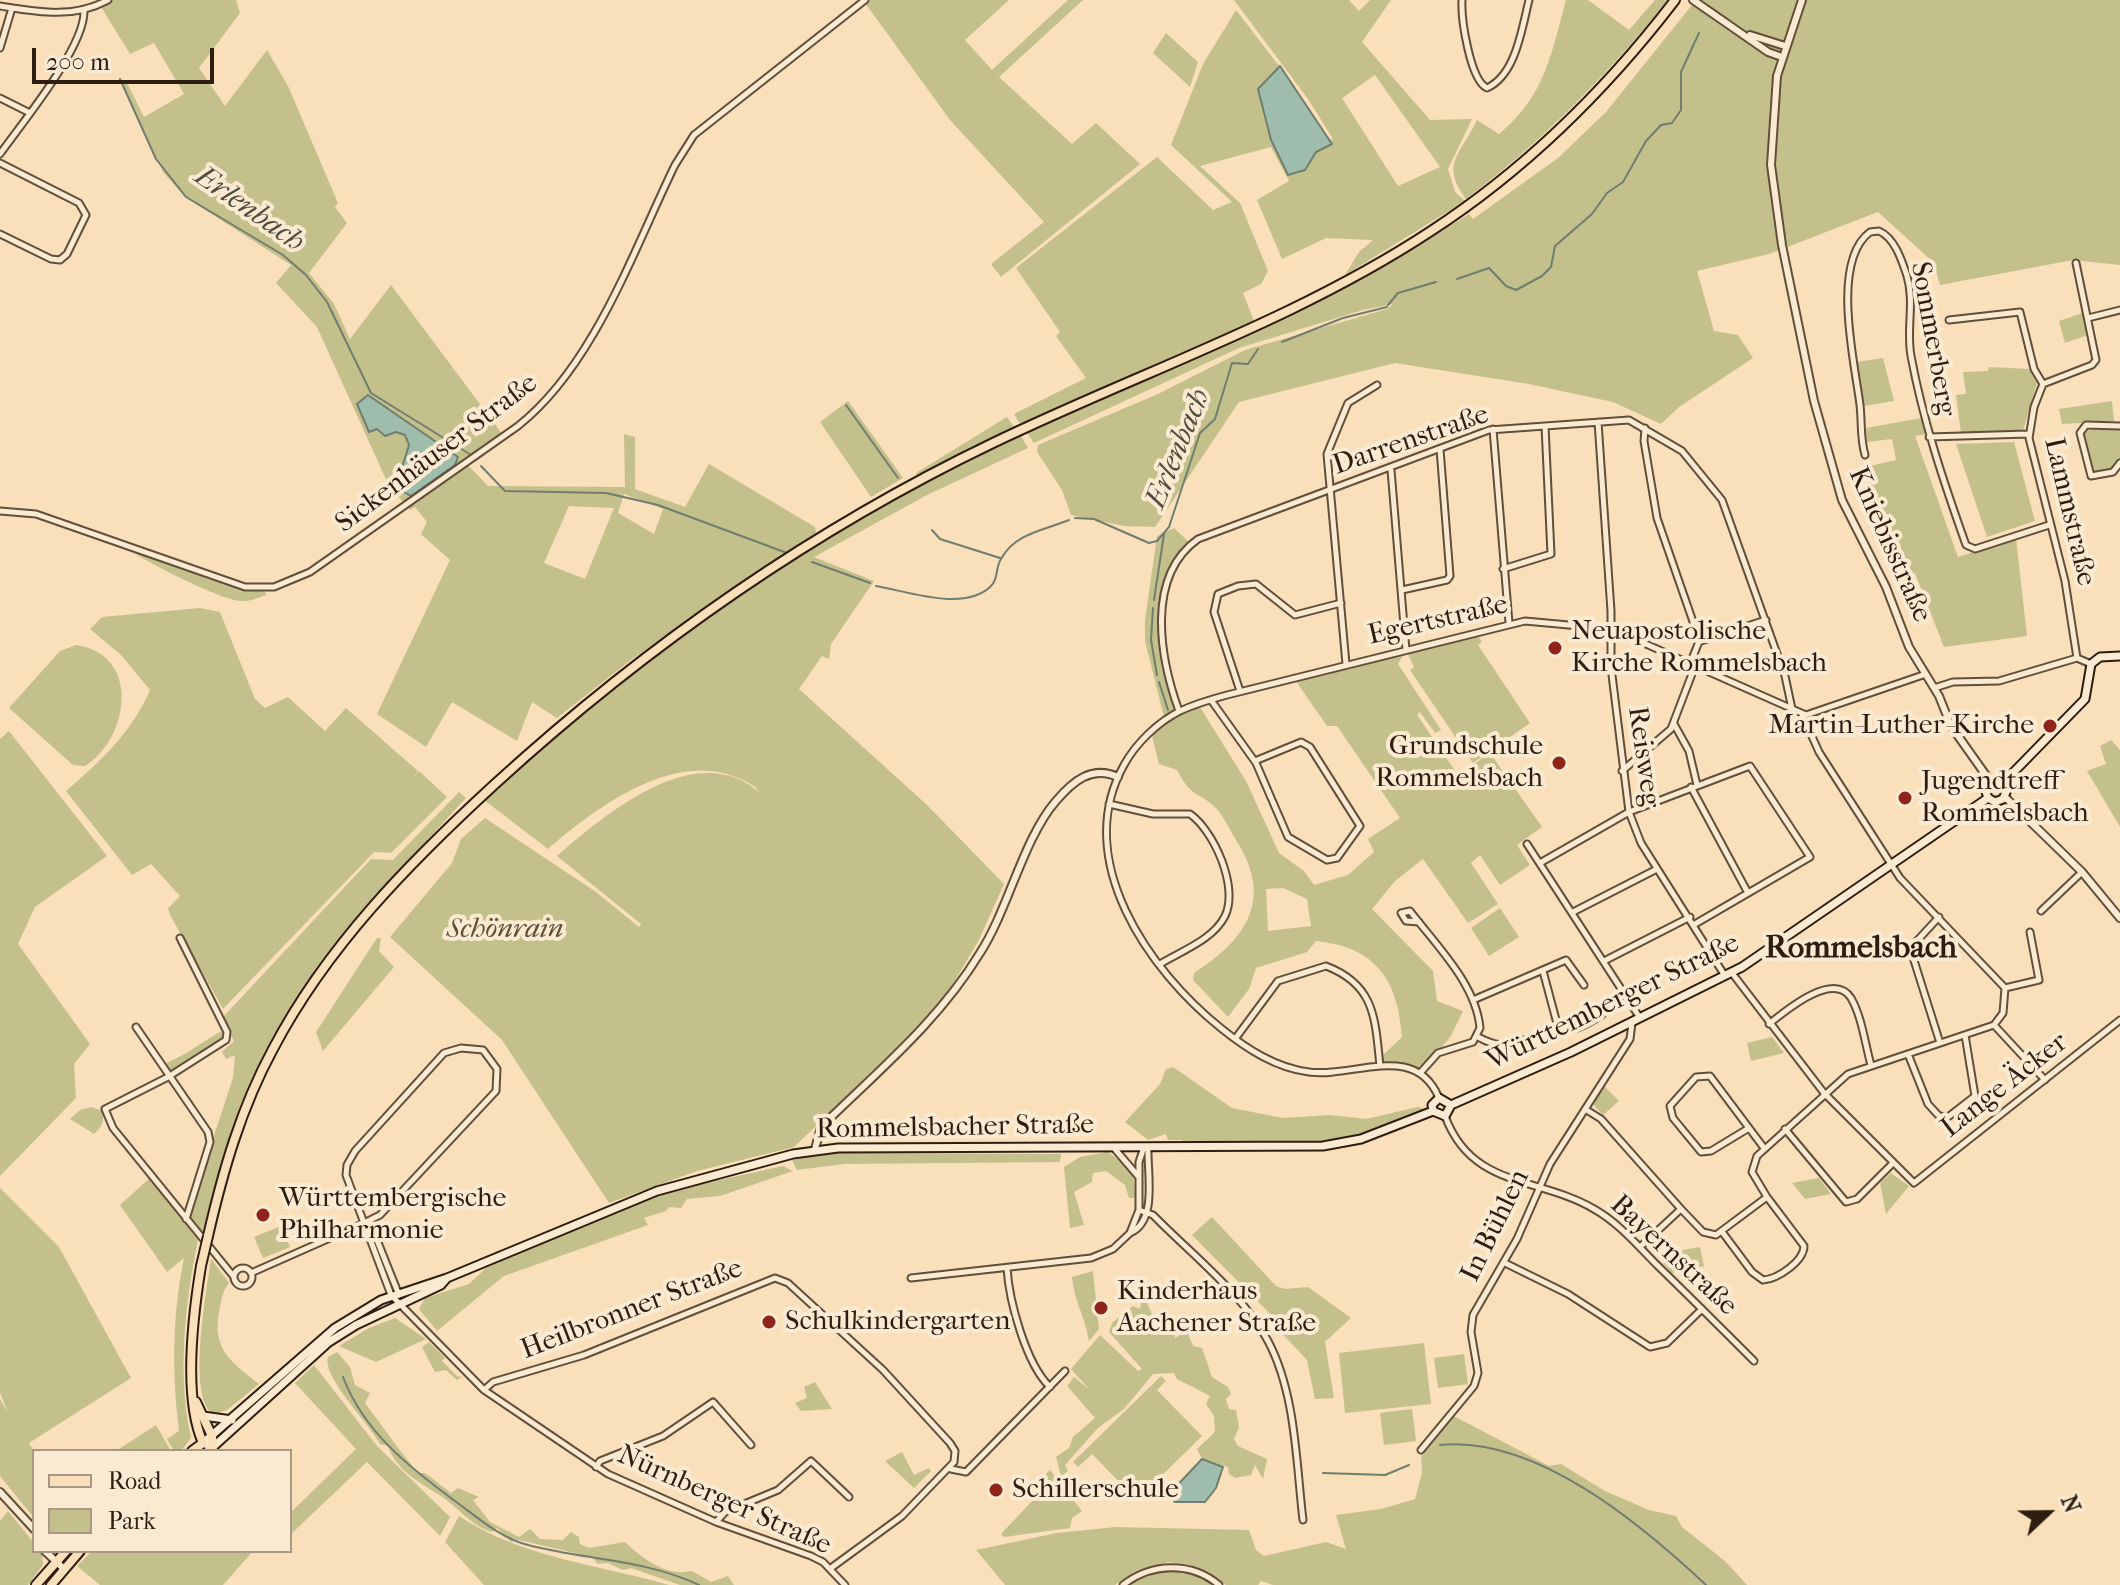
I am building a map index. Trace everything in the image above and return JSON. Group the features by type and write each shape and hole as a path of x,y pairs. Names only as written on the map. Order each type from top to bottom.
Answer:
{"main road":[{"path":"208,1447 195,1420 195,1317 201,1266 222,1175 253,1088 308,990 350,931 415,861 553,731 633,665 748,583 832,529 990,444 1323,292 1432,231 1506,176 1569,121 1627,60 1675,0"},
{"path":"2003,783 2085,699 2091,664 2100,657 2120,656"},
{"path":"1990,781 2003,783 2005,797 1998,801 1988,798 1985,789 1990,781"},
{"name":"Württemberger Straße","path":"1451,1105 1636,1021 1728,974 1892,866 1988,798"},
{"path":"1439,1098 1451,1105 1445,1116 1433,1111 1432,1105 1439,1098"},
{"name":"Rommelsbacher Straße","path":"212,1436 335,1328 395,1294 447,1278 657,1191 819,1149 1336,1144 1368,1137 1433,1111"},
{"name":"Rommelsbacher Straße","path":"208,1447 329,1342 356,1325 441,1285 447,1278"},
{"path":"195,1400 212,1436 208,1447"},
{"path":"203,1416 232,1420"},
{"path":"51,1585 78,1553"},
{"path":"36,1585 60,1555"}],"street":[{"path":"0,6 64,13 84,11 108,0"},
{"name":"Sickenhäuser Straße","path":"0,511 36,514 245,587 274,587 310,572 518,426 548,400 574,369 675,165 694,135 865,0"},
{"path":"1462,0 1463,27 1478,80 1484,88 1495,84 1511,61 1529,0"},
{"path":"1693,0 1768,52 1782,57"},
{"name":"Kniebisstraße","path":"1802,0 1782,57 1774,94 1770,142 1776,213 1806,366 1835,482 1923,675 1934,688 1951,726 1990,781"},
{"path":"0,48 12,8"},
{"path":"0,154 30,113 81,30 84,11"},
{"path":"1746,34 1785,46"},
{"path":"0,98 30,113"},
{"path":"0,163 79,203 86,211 67,254 60,260 51,259 0,234"},
{"name":"Sommerberg","path":"1865,455 1847,309 1858,249 1862,239 1874,231 1890,238 1908,279 1912,310 1910,352 1929,437 1969,549 2049,525"},
{"path":"1949,320 2020,312 2034,369 2043,384 2094,363 2076,263"},
{"path":"2088,318 2120,310"},
{"name":"Lammstraße","path":"2043,384 2028,434 2069,600 2077,658"},
{"path":"1346,664 1327,454 1340,419 1352,399 1377,385"},
{"name":"Darrenstraße","path":"1179,711 1167,674 1162,640 1167,584 1179,557 1191,544 1210,533 1391,470 1493,429 1629,420 1682,451 1717,492 1731,521 1766,620 1788,685 1792,709"},
{"name":"Reisweg","path":"1598,422 1612,629 1611,667 1622,771 1629,812 1641,843 1728,974 1824,1093 1914,1183"},
{"path":"2120,426 2086,425 2080,433 2091,476 2109,474 2120,463"},
{"path":"1503,569 1551,554 1545,426"},
{"path":"1622,771 1674,724 1698,642 1657,518 1644,441 1645,428"},
{"path":"1493,429 1509,623"},
{"path":"1929,437 2028,434"},
{"path":"1402,590 1447,580 1450,576 1440,449"},
{"path":"1391,470 1406,650"},
{"path":"1240,691 1214,612 1218,594 1238,586 1256,584 1287,611 1300,616 1341,603"},
{"path":"1698,642 1766,620"},
{"name":"Egertstraße","path":"1421,1072 1400,1065 1339,1073 1304,1071 1268,1059 1235,1039 1192,1002 1160,964 1129,916 1116,884 1108,849 1109,804 1118,777 1143,740 1179,711 1211,700 1509,623 1612,629 1801,714"},
{"path":"1934,688 1953,682 1999,681 2077,658 2091,664"},
{"path":"1723,1232 1752,1272 1763,1280 1774,1278 1800,1258 1804,1246 1752,1172 1754,1160 1843,1077 1994,1025 2003,1013 2005,988 1892,866 1819,752 1801,714 1810,714 1923,675"},
{"path":"1211,700 1222,721 1255,761 1284,831 1293,841 1333,861 1354,839 1360,826 1305,743 1255,761"},
{"path":"1674,724 1689,751 1694,786 1748,893"},
{"path":"1540,863 1629,812 1752,767 1810,857 1695,924"},
{"path":"819,1149 821,1127 929,1024 947,1002 987,941 1055,802 1088,774 1102,772 1118,777"},
{"path":"2005,797 2082,872 2120,918"},
{"path":"1109,804 1153,814 1190,814 1225,864 1228,903 1223,919 1202,940 1160,964"},
{"path":"1527,844 1604,961 1636,1021"},
{"path":"1573,912 1658,868"},
{"path":"2041,911 2082,872"},
{"path":"2112,907 2120,901"},
{"path":"1604,961 1690,917"},
{"path":"1939,917 1916,942 1912,954 1940,1043"},
{"path":"1419,922 1473,1000 1480,1024 1478,1037 1469,1044 1438,1053 1421,1072 1439,1098"},
{"path":"2005,988 2039,980 2030,932"},
{"path":"180,938 227,1032 219,1047 105,1109 113,1128 243,1287 249,1284 251,1273"},
{"path":"1473,1000 1566,960 1584,985"},
{"path":"1235,1039 1278,981 1326,966 1341,974 1369,999 1380,1066"},
{"path":"1543,971 1559,1031"},
{"path":"1769,1024 1811,995 1829,990 1842,991 1852,1001 1871,1065"},
{"path":"1478,1037 1507,1046 1559,1031 1571,1032 1602,1015"},
{"name":"Lange Äcker","path":"1914,1183 2120,1020"},
{"name":"In Bühlen","path":"1421,1450 1474,1386 1478,1373 1471,1320 1505,1263 1539,1187 1630,1039 1636,1021"},
{"path":"1994,1025 2045,1080"},
{"path":"136,1027 208,1132 210,1142 186,1220"},
{"path":"1908,1054 1931,1109 1939,1116 1948,1117 1975,1096 1965,1035"},
{"path":"251,1273 364,1223 380,1215 496,1091 497,1069 483,1050 461,1048 444,1053 377,1126 347,1165 352,1193 364,1223 375,1235 401,1304"},
{"path":"1749,1128 1709,1152 1701,1152 1673,1118 1670,1106 1693,1079 1706,1075 1715,1082 1764,1148"},
{"path":"1585,1109 1601,1119 1705,1233 1723,1232 1767,1197"},
{"name":"Bayernstraße","path":"1445,1116 1459,1143 1476,1162 1496,1174 1594,1208 1640,1247 1754,1361"},
{"path":"1785,1129 1846,1202 1857,1199 1892,1164"},
{"path":"1113,1147 1139,1177"},
{"path":"1130,1233 1139,1210 1139,1177 1146,1147"},
{"path":"911,1278 1091,1258 1113,1249 1143,1224 1147,1212 1146,1147"},
{"path":"352,1193 368,1202 392,1199"},
{"path":"1640,1247 1681,1209"},
{"path":"1139,1210 1147,1212 1244,1306 1267,1339 1284,1382 1303,1520"},
{"path":"1505,1263 1568,1294 1650,1347 1664,1345 1702,1309"},
{"path":"234,1277 243,1268 251,1273"},
{"path":"1007,1268 1017,1320 1044,1381 1050,1387"},
{"name":"Heilbronner Straße","path":"484,1390 493,1382 585,1355 770,1278 780,1278 890,1376 950,1443 954,1462"},
{"name":"Nürnberger Straße","path":"401,1304 484,1390 596,1467 716,1522 805,1553 831,1568 845,1585"},
{"path":"951,1469 962,1473 970,1467 1065,1371"},
{"path":"596,1467 600,1461 672,1431 713,1402 751,1445"},
{"path":"716,1522 725,1512 778,1490 811,1461 849,1497"},
{"path":"831,1568 898,1520 951,1469 954,1462 970,1467"},
{"path":"0,1492 31,1527"},
{"path":"60,1555 66,1566"},
{"path":"1123,1585 1148,1570 1171,1567 1204,1575 1219,1585"}],"green space":[{"path":"112,0 236,0 240,13 199,68 225,106 267,50 288,86 338,203 335,207 347,223 309,273 334,304 350,339 391,285 503,435 464,461 488,486 625,487 624,434 635,437 635,489 685,507 709,464 815,527 816,533 632,659 557,718 532,702 517,741 452,702 426,747 377,714 450,560 421,534 427,522 415,507 410,510 389,486 317,327 276,283 291,265 185,197 163,172 122,83 126,81 144,117 184,94 154,43 130,54 101,7","holes":["624,494 663,509 654,534 618,513","569,506 614,508 585,579 544,563"]},
{"path":"868,0 1009,0 965,40 992,70 1068,0 1083,0 999,77 1072,144 1096,123 1140,164 1001,277 991,264 1044,222 950,120 865,3"},
{"path":"1234,0 1349,0 1359,11 1370,0 1391,0 1362,42 1430,120 1472,119 1448,169 1455,192 1465,201 1345,275 1359,252 1373,240 1326,238 1282,259 1257,200 1289,181 1271,147 1200,166 1240,203 1268,271 1261,284 1243,293 1254,321 1020,424 1014,414 1086,378 1056,336 1060,332 1016,268 1157,157 1213,210 1232,202 1171,145 1203,64 1236,10 1293,84 1329,141 1333,139 1308,99","holes":["1375,75 1440,167 1398,186 1342,98"]},
{"path":"1566,0 1588,0 1629,30 1655,0 1668,0 1622,55 1573,106 1466,199 1454,177 1459,151 1477,120 1499,134 1527,105 1544,73"},
{"path":"1696,0 2120,0 2120,265 2073,260 1940,285 1933,262 1878,212 1769,254 1697,271 1714,331 1738,335 1753,358 1679,407 1661,424 1613,402 1529,384 1395,363 1239,402 1155,527 1124,526 1071,515 1062,490 1037,452 1038,445 1158,394 1245,350 1387,309 1393,304 1363,310 1239,348 1034,443 1027,433 1308,304 1469,214 1473,219 1558,158 1606,112"},
{"path":"1166,33 1198,62 1190,87 1153,53"},
{"path":"2083,313 2088,335 2065,343 2059,321"},
{"path":"1883,358 1894,401 1864,406 1857,362"},
{"path":"1989,367 2029,369 2037,383 2023,431 1961,433 1956,395 1966,394 1963,372 1988,371"},
{"path":"848,401 903,478 871,497 820,422"},
{"path":"2112,401 2114,421 2062,424 2059,409"},
{"path":"1007,417 1014,427 918,476 916,473"},
{"path":"1922,418 1926,434 1915,436 1958,557 2016,538 2027,636 1944,647 1915,573 1902,577 1857,496 1873,491 1865,467 1896,460 1892,439 1867,442 1866,428"},
{"path":"2106,426 2120,429 2120,459 2114,469 2095,474 2084,432"},
{"name":"Schönrain","path":"1021,436 1028,448 927,495 814,557 874,581 831,644 829,659 822,656 799,689 927,805 1004,884 979,940 929,1024 918,1028 794,1147 697,1171 609,1203 502,1040 390,937 452,863 461,839 485,818 596,892 639,927 641,924 557,856 626,803 653,787 681,777 708,773 735,778 760,793 755,787 735,777 711,771 686,772 660,778 611,802 548,849 484,800 566,728 740,595 855,521"},
{"path":"2014,442 2035,521 1987,537 1956,444"},
{"path":"1174,528 1191,544 1177,562 1163,602 1162,624 1168,668 1179,710 1198,704 1246,781 1279,853 1304,871 1314,885 1348,875 1374,852 1368,839 1400,818 1337,726 1327,726 1293,677 1475,631 1482,642 1478,645 1530,723 1473,763 1410,670 1414,667 1406,650 1398,664 1441,730 1435,733 1420,712 1417,715 1458,775 1490,753 1542,827 1517,845 1530,865 1500,885 1480,855 1471,863 1498,904 1468,923 1423,859 1395,881 1372,909 1433,971 1437,1001 1463,1011 1451,1036 1421,1072 1411,1068 1380,1066 1379,1059 1402,1037 1400,1017 1389,983 1380,970 1354,951 1316,941 1307,952 1256,968 1249,989 1228,1017 1193,980 1194,973 1213,960 1241,932 1253,899 1253,881 1247,861 1219,812 1191,790 1177,770 1159,764 1151,732 1165,721 1145,641 1157,536","holes":["1283,888 1307,899 1311,926 1268,931 1266,889"]},
{"path":"124,546 226,583 265,589 266,595 240,601 215,594"},
{"path":"200,608 220,612 255,699 265,708 288,697 325,731 346,708 418,771 411,780 419,771 447,797 391,853 374,852 223,1009 170,915 168,908 180,896 151,864 132,875 66,791 114,745 134,720 150,690 121,655 90,629 102,617"},
{"path":"76,645 97,652 111,664 119,680 122,698 112,737 85,766 73,765 9,708 60,651"},
{"path":"9,731 107,856 35,907 18,944 90,1044 74,1064 76,1098 0,1176 0,739"},
{"path":"2111,740 2120,750 2120,827 2087,771 2106,764 2100,746"},
{"path":"459,792 466,798 348,928 297,999 240,1115 201,1238 186,1220 233,1078 235,1055 226,1059 222,1052 234,1041 222,1018 371,859 393,860"},
{"path":"1500,908 1519,937 1489,956 1471,928"},
{"path":"377,938 381,938 379,951 394,967 323,1051 316,1032"},
{"path":"222,1031 224,1039 169,1075 164,1064"},
{"path":"1772,1037 1784,1053 1751,1061 1747,1043"},
{"path":"1173,1067 1232,1108 1283,1118 1330,1115 1366,1119 1418,1107 1433,1111 1336,1144 1182,1148 1182,1140 1168,1140 1166,1134 1148,1140 1125,1122 1160,1084 1166,1069"},
{"path":"1604,1086 1619,1101 1603,1115 1592,1103"},
{"path":"92,1107 102,1111 103,1119 94,1134 70,1119 80,1110"},
{"path":"1108,1152 1133,1171 1135,1198 1129,1198 1125,1185 1106,1171 1093,1173 1092,1182 1074,1192 1084,1225 1070,1228 1064,1167 1080,1157"},
{"path":"838,1153 1061,1154 1060,1162 844,1164 797,1170 792,1160"},
{"path":"783,1166 793,1171 720,1196 687,1199 681,1208 669,1207 666,1211 644,1218 648,1225 504,1276 437,1331 419,1309 425,1298 469,1284 486,1268 656,1194"},
{"path":"1891,1173 1909,1186 1886,1214 1880,1183"},
{"path":"151,1177 198,1240 184,1339 184,1389 191,1438 183,1449 173,1449 167,1439 179,1431 174,1345 184,1258 167,1272 120,1205"},
{"path":"1819,1178 1831,1194 1805,1199 1792,1183"},
{"path":"0,1188 59,1247 131,1378 29,1443 33,1449 32,1516 0,1476 0,1399 8,1413 0,1393"},
{"path":"1212,1217 1276,1286 1285,1289 1308,1287 1351,1318 1325,1342 1334,1398 1315,1399 1307,1360 1275,1326 1278,1322 1192,1235"},
{"path":"281,1226 290,1247 263,1258 254,1237"},
{"path":"1700,1247 1704,1266 1672,1273 1663,1263 1680,1260 1678,1251"},
{"path":"211,1259 229,1283 223,1293 219,1312 218,1336 221,1345 232,1361 259,1384 227,1410 214,1414 206,1405 200,1367 200,1342"},
{"path":"1093,1271 1099,1329 1089,1341 1072,1277"},
{"path":"1135,1290 1142,1292 1153,1316 1170,1325 1175,1338 1187,1331 1193,1346 1202,1348 1212,1377 1228,1387 1231,1394 1226,1399 1229,1409 1236,1410 1239,1427 1234,1439 1238,1446 1267,1459 1263,1479 1255,1465 1251,1475 1235,1478 1229,1474 1228,1467 1202,1459 1197,1449 1215,1432 1214,1416 1206,1404 1210,1396 1177,1379 1174,1373 1153,1374 1124,1409 1098,1428 1065,1465 1068,1471 1061,1476 1056,1457 1069,1448 1073,1437 1095,1418 1067,1386 1074,1377 1090,1390 1071,1369 1100,1335 1138,1371 1142,1369 1109,1332 1112,1323 1133,1306 1140,1309 1141,1303 1131,1294"},
{"path":"395,1318 426,1339 376,1362 339,1346 369,1328"},
{"path":"429,1342 458,1377 463,1376 457,1380 446,1370 435,1372 422,1347"},
{"path":"1424,1343 1431,1404 1345,1413 1339,1353"},
{"path":"337,1352 350,1367 355,1385 370,1393 365,1403 418,1473 425,1473 451,1493 458,1488 479,1497 473,1500 490,1522 519,1537 530,1529 540,1539 563,1540 571,1532 579,1537 580,1544 589,1548 625,1542 664,1569 692,1571 711,1582 728,1576 734,1585 680,1585 631,1568 623,1570 608,1563 598,1564 592,1557 519,1540 511,1542 497,1528 492,1532 478,1526 410,1476 397,1463 388,1446 380,1444 332,1376 328,1357"},
{"path":"1464,1354 1468,1384 1438,1388 1434,1358"},
{"path":"314,1365 377,1446 450,1517 440,1536 367,1462 292,1533 292,1511 356,1449 295,1383"},
{"path":"1161,1376 1166,1381 1157,1390 1202,1436 1137,1500 1092,1454 1078,1467 1073,1462"},
{"path":"815,1382 832,1409 801,1411 795,1403 807,1398 804,1387"},
{"path":"1412,1409 1416,1441 1384,1445 1380,1413"},
{"path":"1452,1415 1549,1466 1561,1464 1605,1491 1649,1510 1676,1516 1682,1527 1725,1561 1747,1585 1273,1585 1261,1581 1258,1585 1226,1585 1191,1565 1169,1562 1137,1570 1115,1585 1005,1585 976,1550 1057,1533 1116,1527 1249,1530 1256,1550 1264,1556 1326,1542 1346,1549 1336,1515 1381,1509 1415,1499 1422,1473 1421,1450"},
{"path":"156,1425 170,1449 119,1449"},
{"path":"902,1452 914,1475 929,1468 931,1471 914,1488 885,1461"},
{"path":"1050,1470 1082,1511 1072,1518 1070,1528 1004,1537 1001,1534 1035,1498 1030,1489"},
{"path":"8,1511 32,1541 32,1553 42,1553 43,1565 28,1585 0,1585 0,1521"},
{"path":"459,1516 508,1542 534,1551 669,1585 484,1585 445,1542"},
{"path":"90,1553 251,1553 223,1585 100,1585 77,1566"},
{"path":"1171,1570 1193,1574 1213,1585 1129,1585 1149,1574"}],"shaded area":[{"path":"1280,66 1332,144 1316,152 1305,170 1288,175 1271,140 1258,89"},
{"path":"368,395 458,457 455,465 411,496 402,491 398,480 409,445 405,435 396,432 385,436 377,429 369,432 357,404"},
{"path":"1202,1459 1223,1467 1216,1488 1205,1502 1175,1502 1168,1495"}],"waterway":[{"name":"Erlenbach","path":"1457,279 1489,268 1506,286 1516,290 1542,276 1551,267 1555,246 1592,214 1607,193 1623,182 1646,141 1661,125 1672,123 1681,110 1681,72 1699,33"},
{"name":"Erlenbach","path":"120,79 156,159 186,197 283,255 306,275 327,302 371,393 471,455"},
{"name":"Erlenbach","path":"1388,305 1398,293 1436,282"},
{"name":"Erlenbach","path":"1282,342 1343,318 1387,307"},
{"name":"Erlenbach","path":"1075,518 1094,519 1149,543 1157,541 1169,527 1200,433 1215,419 1232,363 1248,364 1258,349"},
{"path":"846,405 898,478"},
{"name":"Erlenbach","path":"481,466 505,491 606,493 658,505 787,553"},
{"name":"Erlenbach","path":"876,586 934,598 965,598 979,594 993,584 999,562 1014,543 1069,520"},
{"path":"932,530 940,539 1000,558"},
{"path":"1154,600 1164,534"},
{"name":"Erlenbach","path":"812,562 870,583"},
{"path":"1153,608 1151,640 1157,675"},
{"path":"1159,682 1168,710"},
{"path":"343,1377 363,1415 390,1447 421,1475 498,1532 528,1545 636,1565 699,1585"},
{"path":"1440,1445 1476,1446 1512,1454 1549,1469 1618,1511 1706,1585"},
{"path":"1323,1473 1385,1475 1409,1465"}],"place":[{"name":"Neuapostolische Kirche Rommelsbach","path":"1555,648"},
{"name":"Martin-Luther-Kirche","path":"2050,726"},
{"name":"Grundschule Rommelsbach","path":"1559,763"},
{"name":"Jugendtreff Rommelsbach","path":"1905,798"},
{"name":"Württembergische Philharmonie","path":"263,1215"},
{"name":"Kinderhaus Aachener Straße","path":"1101,1308"},
{"name":"Schulkindergarten","path":"769,1322"},
{"name":"Schillerschule","path":"996,1490"}],"district":[{"name":"Rommelsbach","path":"1861,949"}]}
